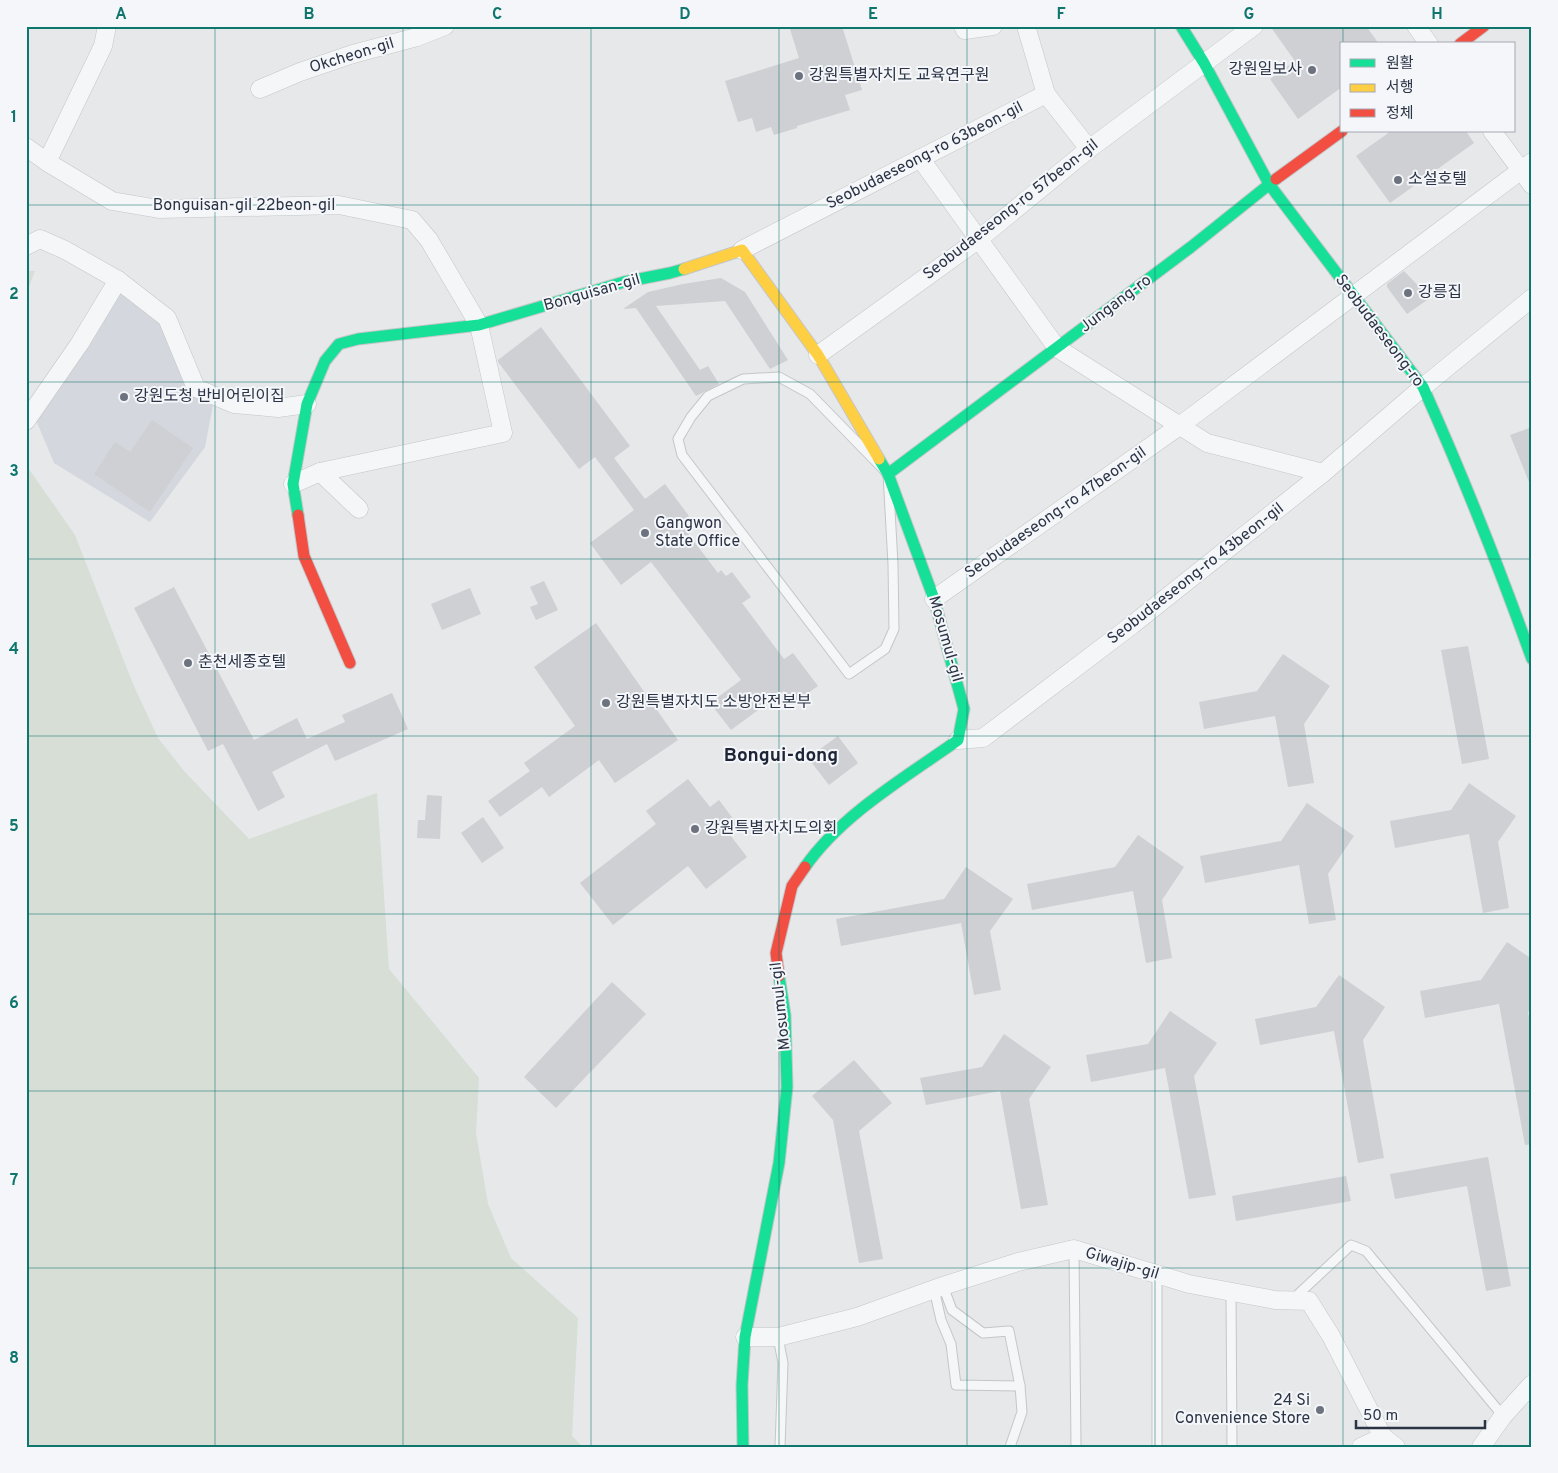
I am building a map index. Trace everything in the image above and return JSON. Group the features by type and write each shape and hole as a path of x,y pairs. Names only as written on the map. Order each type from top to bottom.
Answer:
{"street":[{"path":"46,162 103,46 107,26"},
{"name":"Okcheon-gil","path":"260,89 300,72 353,54 416,37 444,26"},
{"path":"963,26 965,30 993,26"},
{"path":"1026,26 1046,94 1089,149"},
{"name":"Seobudaeseong-ro","path":"1181,26 1204,63 1269,184 1423,387 1515,612 1532,659"},
{"name":"Seobudaeseong-ro 57beon-gil","path":"818,355 978,239 1089,149 1254,26"},
{"path":"1416,26 1428,42"},
{"path":"1463,42 1484,26"},
{"name":"Seobudaeseong-ro 63beon-gil","path":"742,250 1046,94"},
{"name":"Jungang-ro","path":"888,474 1191,247 1269,184 1341,132"},
{"path":"1493,132 1526,166 1532,186"},
{"name":"Bonguisan-gil 22beon-gil","path":"26,147 46,162 112,201 159,209 339,205 412,220 430,240 478,325 502,433 320,472"},
{"path":"920,158 1057,348 1207,444 1323,472"},
{"name":"Seobudaeseong-ro 47beon-gil","path":"934,599 1178,426 1526,166"},
{"path":"26,246 40,239 64,250 118,280 166,318 196,388 234,404 278,408 307,404"},
{"path":"742,250 818,355 888,474"},
{"name":"Bonguisan-gil","path":"350,663 304,556 294,491 307,404 325,361 339,344 358,338 478,325 624,282 670,273 742,250"},
{"path":"26,420 80,342 118,280"},
{"name":"Seobudaeseong-ro 43beon-gil","path":"958,740 983,738 1132,625 1323,472 1532,298"},
{"path":"294,491 320,472 359,509"},
{"name":"Mosumul-gil","path":"743,1447 742,1384 745,1337 779,1163 786,1096 785,1015 776,953 792,886 818,848 867,804 958,740 964,708 934,599 888,474"},
{"name":"Giwajip-gil","path":"745,1337 778,1337 856,1317 1018,1262 1074,1250 1189,1284 1275,1300 1309,1301 1331,1336 1390,1442"},
{"path":"1481,1447 1502,1416 1532,1384"},
{"path":"1361,1447 1390,1442"}],"lane":[{"path":"779,377 810,394 888,474 893,564 894,629 885,649 849,674 682,454 678,439 691,417 708,396 743,379 779,377"},
{"path":"1292,1300 1350,1245 1366,1251 1502,1416"},
{"path":"1074,1250 1076,1447"},
{"path":"1157,1275 1157,1447"},
{"path":"938,1288 941,1320 951,1344 956,1385 1020,1386"},
{"path":"938,1288 952,1310 983,1333 1009,1332 1020,1386 1022,1412 1010,1447"},
{"path":"1231,1291 1232,1447"},
{"path":"778,1337 783,1364 780,1447"}],"shaded area":[{"path":"26,271 35,271 26,294"},
{"name":"강원도청 반비어린이집","path":"118,280 167,318 196,388 213,405 205,447 150,522 54,463 31,408"},
{"path":"26,465 75,535 133,684 158,738 184,771 249,839 377,793 389,969 479,1078 476,1133 488,1204 511,1258 578,1318 572,1436 583,1447 26,1447"}],"building":[{"name":"강원특별자치도 교육연구원","path":"789,26 842,26 862,90 845,95 850,110 774,135 771,127 756,132 752,118 738,122 725,81 799,58"},
{"name":"강원일보사","path":"1270,26 1366,26 1378,42 1340,42 1340,88 1298,119 1270,79 1295,61"},
{"name":"소설호텔","path":"1390,132 1467,132 1474,143 1390,203 1356,156"},
{"name":"강릉집","path":"1404,271 1430,298 1407,314 1387,287 1387,284"},
{"path":"721,278 745,292 788,360 770,369 725,301 656,306 700,370 708,366 719,384 696,396 636,308 623,309 648,292"},
{"name":"Gangwon State Office","path":"541,327 630,446 614,458 645,499 665,484 689,516 680,523 718,573 721,570 726,576 732,572 751,597 742,603 784,659 793,653 818,686 793,704 784,691 731,730 710,703 741,680 651,562 621,585 590,543 634,510 595,457 579,469 498,362 498,360"},
{"name":"강원도청 반비어린이집","path":"152,420 193,448 150,512 94,474 115,442 130,452"},
{"path":"1532,427 1532,487 1531,487 1510,435"},
{"path":"544,581 558,610 536,620 530,607 538,604 530,587"},
{"name":"춘천세종호텔","path":"174,587 254,740 297,718 307,739 345,722 342,715 392,693 408,729 335,761 327,744 272,772 285,797 258,811 223,744 208,751 134,608"},
{"path":"470,588 481,614 442,630 431,604"},
{"name":"강원특별자치도 소방안전본부","path":"596,623 678,740 615,783 599,760 549,797 542,787 500,817 488,801 530,771 524,763 575,726 534,667"},
{"path":"1468,646 1489,759 1462,764 1441,650"},
{"path":"1283,654 1330,686 1304,724 1314,783 1288,787 1275,716 1204,729 1199,702 1257,691"},
{"path":"838,736 858,763 829,785 808,758"},
{"path":"688,779 710,807 719,800 737,824 727,831 747,857 706,889 688,866 613,925 580,883 656,824 646,811"},
{"path":"1469,783 1516,816 1498,842 1509,908 1483,913 1469,834 1395,848 1390,821 1451,810"},
{"path":"427,795 442,796 440,839 417,838 418,820 425,820"},
{"path":"1307,803 1354,836 1328,874 1336,920 1309,924 1299,865 1205,883 1200,856 1281,841"},
{"path":"483,817 504,848 482,863 461,833"},
{"path":"1138,835 1184,867 1162,900 1172,958 1146,963 1133,891 1032,910 1027,884 1115,867"},
{"path":"966,867 1013,899 990,931 1001,990 974,995 961,923 841,946 836,919 944,899"},
{"path":"1507,942 1532,959 1532,1007 1528,1012 1532,1033 1532,1144 1525,1145 1499,1004 1425,1018 1420,991 1481,980"},
{"path":"1339,975 1385,1007 1363,1040 1384,1158 1358,1163 1334,1031 1260,1045 1255,1019 1316,1007"},
{"path":"612,982 646,1014 556,1108 524,1077"},
{"path":"1170,1011 1217,1043 1194,1076 1216,1195 1189,1199 1165,1068 1091,1082 1086,1055 1148,1044"},
{"path":"1004,1034 1051,1067 1029,1099 1048,1205 1021,1209 1000,1091 926,1105 920,1078 982,1067"},
{"path":"854,1060 892,1103 859,1131 883,1259 859,1263 833,1120 812,1096"},
{"path":"1488,1157 1511,1286 1486,1291 1467,1186 1395,1199 1390,1174"},
{"path":"1346,1176 1351,1201 1236,1221 1232,1196"}],"traffic: fast":[{"path":"1181,26 1204,63 1269,184 1423,387 1480,522 1532,659"},
{"path":"888,474 1191,247 1276,179"},
{"path":"298,515 293,484 307,404 325,361 339,344 358,339 479,325 624,282 684,269"},
{"path":"805,867 820,848 856,813 896,782 958,740 964,709 934,599 888,474 879,459"},
{"path":"743,1447 742,1385 745,1337 779,1163 787,1087 785,1015 779,976"}],"traffic: slow":[{"path":"684,269 742,250 818,355 879,459"}],"traffic: jam":[{"path":"1463,42 1484,26"},
{"path":"1276,179 1341,132"},
{"path":"298,515 304,556 350,663"},
{"path":"779,976 776,953 792,886 805,867"}],"place":[{"name":"강원일보사","path":"1312,70"},
{"name":"강원특별자치도 교육연구원","path":"799,76"},
{"name":"소설호텔","path":"1398,180"},
{"name":"강릉집","path":"1408,293"},
{"name":"강원도청 반비어린이집","path":"124,397"},
{"name":"Gangwon State Office","path":"645,533"},
{"name":"춘천세종호텔","path":"188,663"},
{"name":"강원특별자치도 소방안전본부","path":"606,703"},
{"name":"강원특별자치도의회","path":"695,829"},
{"name":"24 Si Convenience Store","path":"1320,1410"}],"district":[{"name":"Bongui-dong","path":"781,756"}]}
